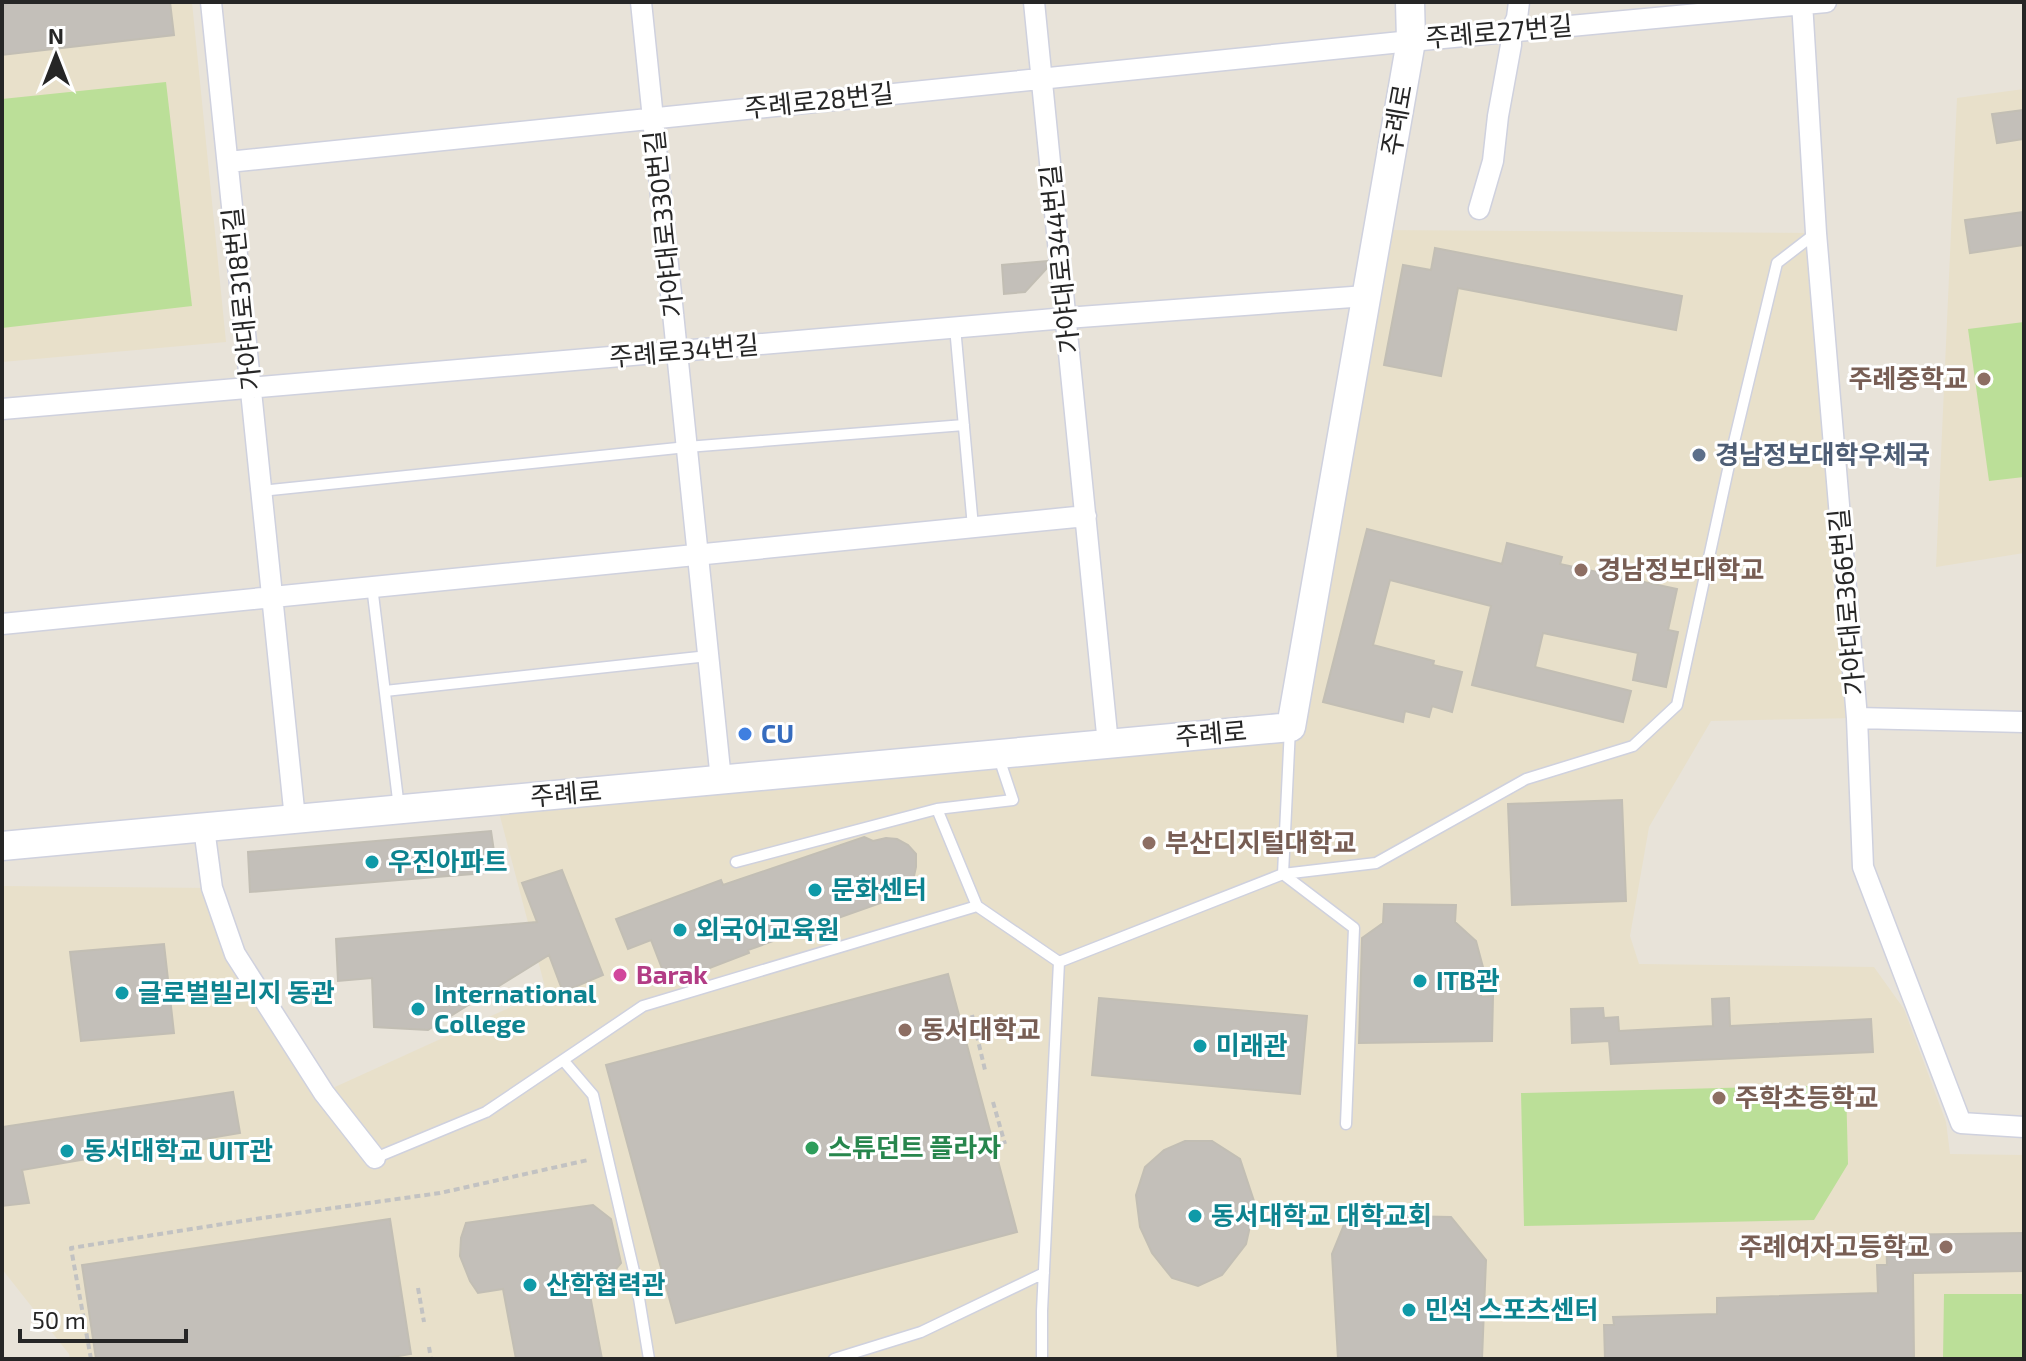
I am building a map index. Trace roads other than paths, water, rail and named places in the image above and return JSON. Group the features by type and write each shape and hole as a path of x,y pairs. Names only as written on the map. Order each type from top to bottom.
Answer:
{"street":[{"name":"가야대로318번길","path":"211,2 295,819"},
{"name":"가야대로330번길","path":"641,2 721,780"},
{"name":"가야대로344번길","path":"1034,2 1108,744"},
{"name":"주례로","path":"2,846 1291,727 1411,41 1410,2"},
{"path":"1479,209 1493,161 1511,31 1519,2"},
{"name":"주례로27번길","path":"1411,41 1826,2"},
{"name":"가야대로366번길","path":"1802,3 1816,233 1857,718 1863,867 1961,1123 2024,1127"},
{"name":"주례로28번길","path":"228,162 1411,41"},
{"name":"주례로34번길","path":"2,409 955,327 1366,296"},
{"path":"2,624 1086,516"},
{"path":"1857,718 2024,722"},
{"path":"204,828 212,888 235,954 324,1093 375,1158"}],"lane":[{"path":"1059,962 1283,874 1376,863 1526,779 1633,746 1677,705 1734,442 1777,263 1816,233"},
{"path":"955,327 973,527"},
{"path":"261,491 687,447 964,425"},
{"path":"372,586 400,810"},
{"path":"385,691 708,656"},
{"path":"1283,874 1291,727"},
{"path":"736,862 937,809 1013,800 998,754"},
{"path":"937,809 977,906 1059,962"},
{"path":"1283,874 1354,928 1346,1124"},
{"path":"375,1158 486,1112 643,1006 977,906"},
{"path":"1042,1359 1059,962"},
{"path":"563,1060 593,1095 636,1280 649,1359"},
{"path":"834,1359 921,1332 1044,1273"}],"place":[{"name":"주례중학교","path":"1984,379"},
{"name":"경남정보대학우체국","path":"1699,455"},
{"name":"경남정보대학교","path":"1581,570"},
{"name":"CU","path":"745,734"},
{"name":"부산디지털대학교","path":"1149,843"},
{"name":"우진아파트","path":"372,862"},
{"name":"문화센터","path":"815,890"},
{"name":"외국어교육원","path":"680,930"},
{"name":"Barak","path":"620,975"},
{"name":"ITB관","path":"1420,981"},
{"name":"글로벌빌리지 동관","path":"122,993"},
{"name":"International College","path":"418,1009"},
{"name":"동서대학교","path":"905,1030"},
{"name":"미래관","path":"1200,1046"},
{"name":"주학초등학교","path":"1719,1098"},
{"name":"스튜던트 플라자","path":"812,1148"},
{"name":"동서대학교 UIT관","path":"67,1151"},
{"name":"동서대학교 대학교회","path":"1195,1216"},
{"name":"주례여자고등학교","path":"1946,1247"},
{"name":"산학협력관","path":"530,1285"},
{"name":"민석 스포츠센터","path":"1409,1310"}]}
